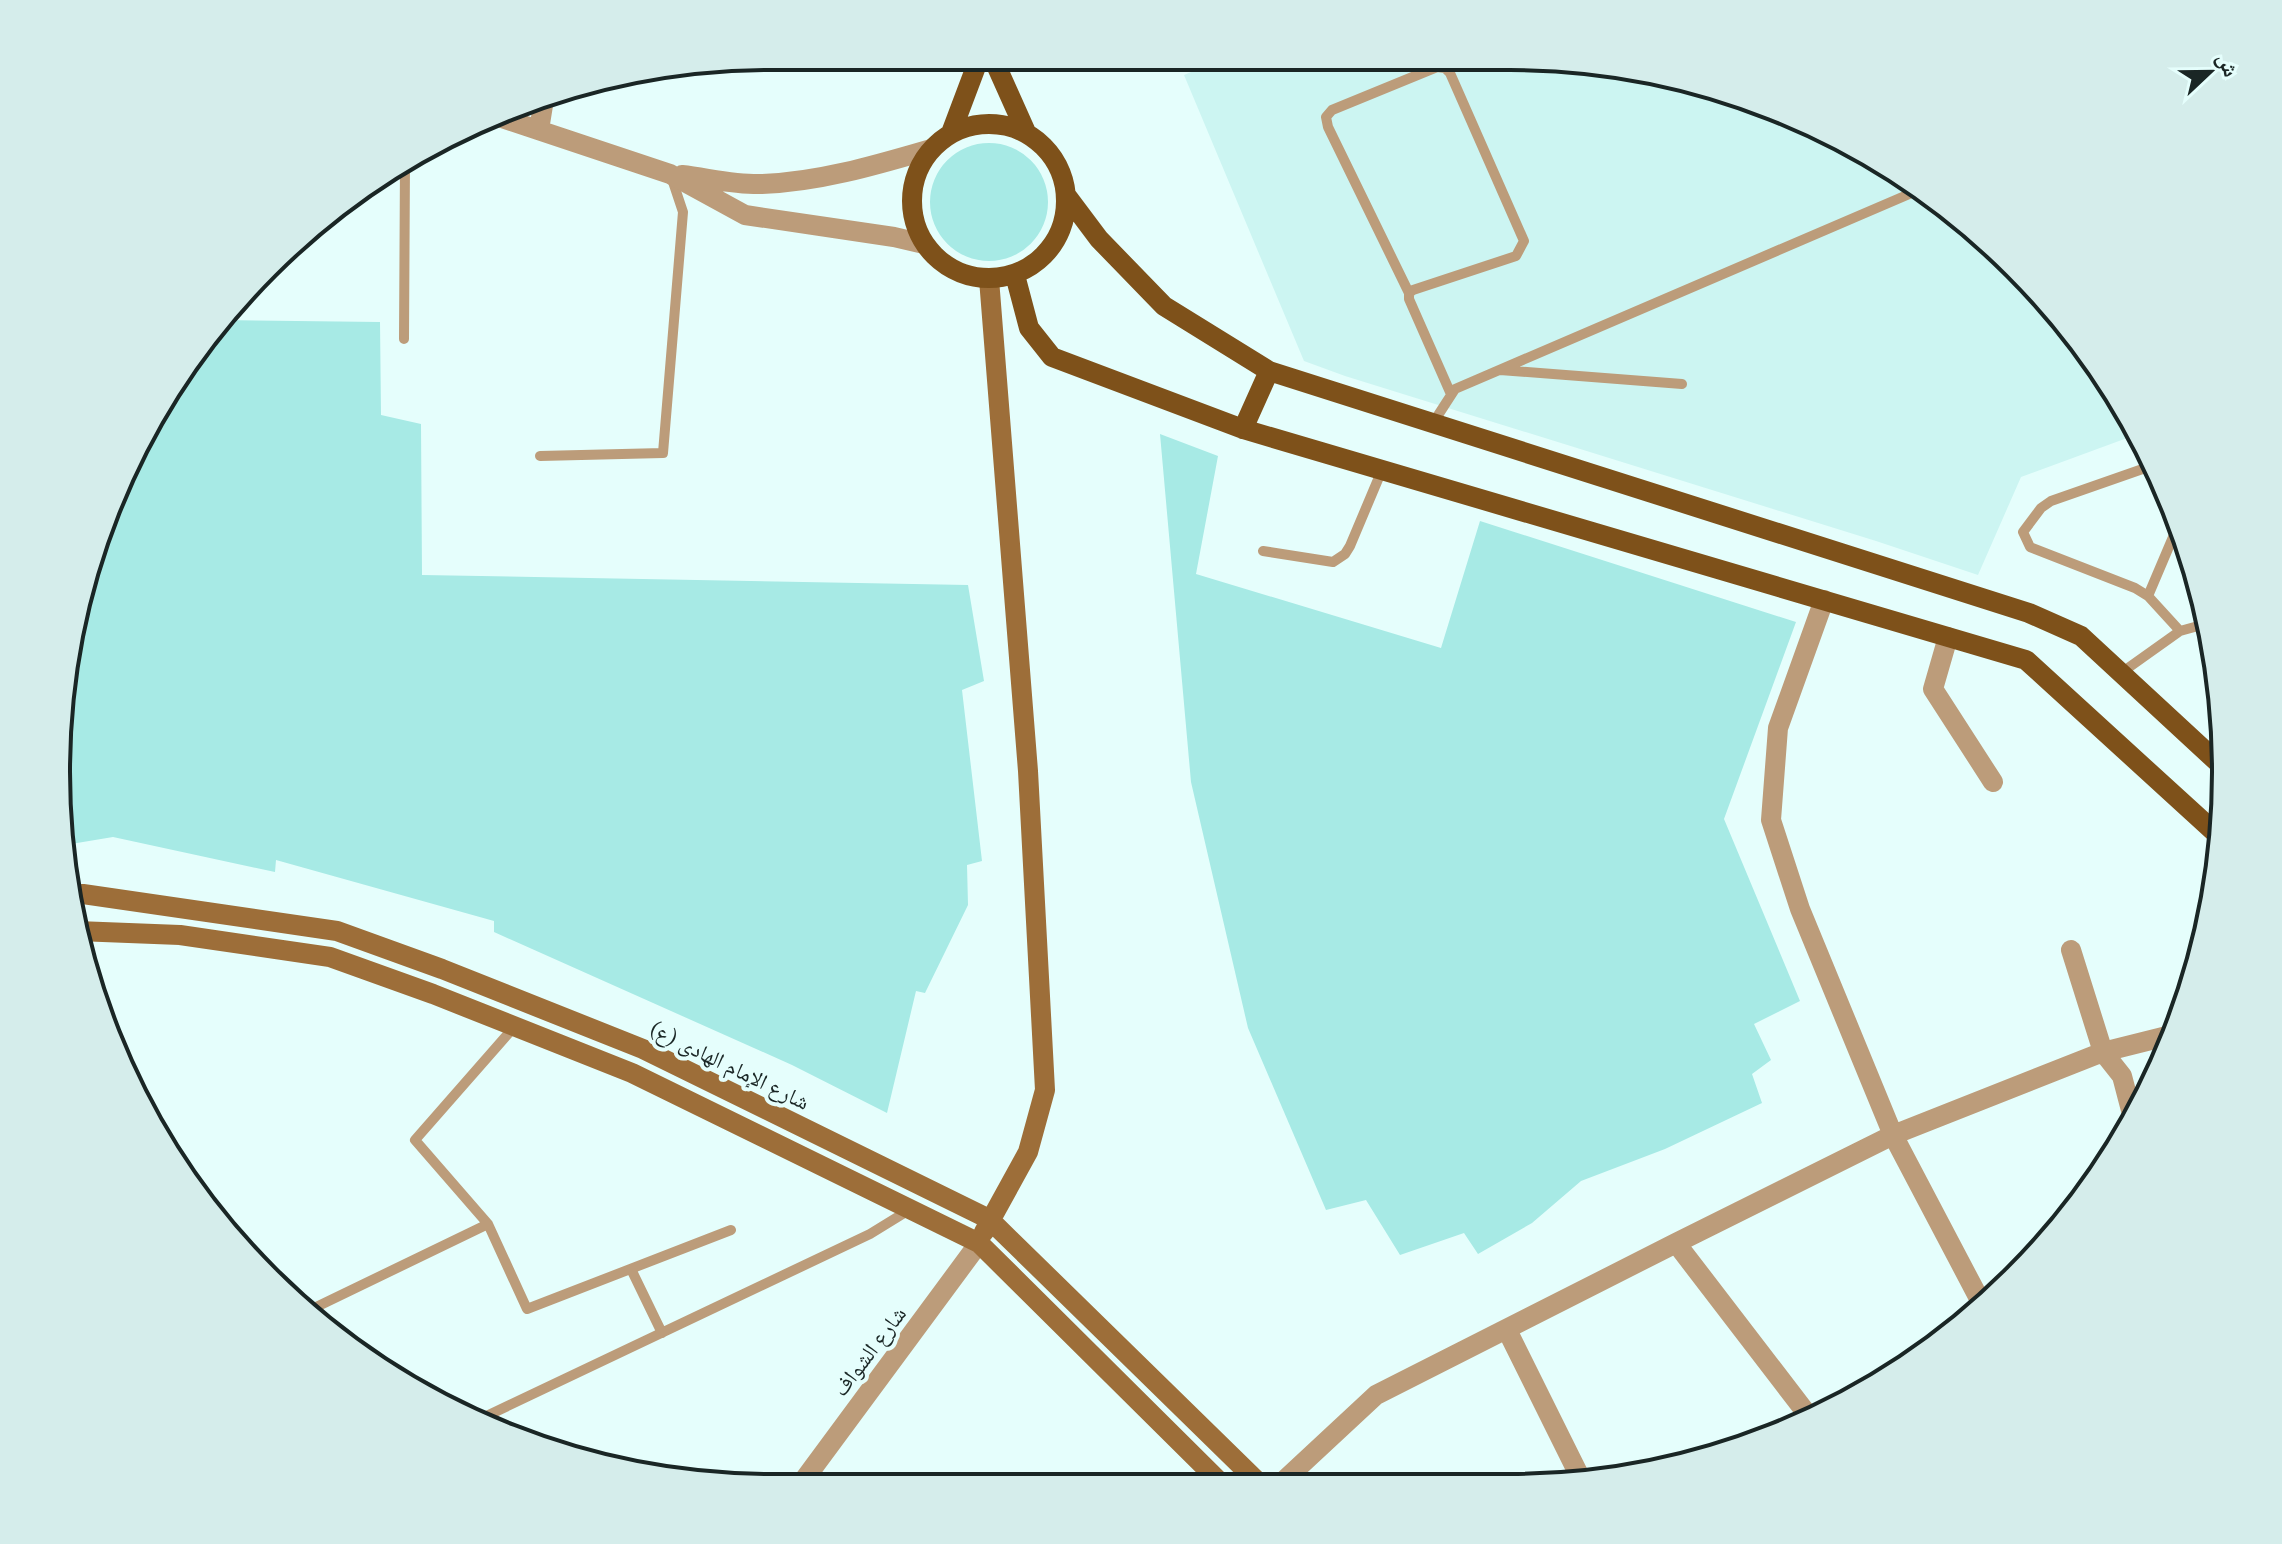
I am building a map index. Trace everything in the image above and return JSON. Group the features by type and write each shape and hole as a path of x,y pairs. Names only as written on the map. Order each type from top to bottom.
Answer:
{"main road":[{"path":"951,133 975,70"},
{"path":"998,70 1026,132"},
{"path":"976,124 1001,124 1026,132 1046,148 1060,170 1066,195 1064,220 1054,244 1037,262 1015,275 989,279 964,275 942,263 924,244 914,221 912,196 917,171 931,149 951,133 976,124"},
{"path":"1066,195 1099,239 1164,306 1269,371 2029,613 2081,636 2211,756"},
{"path":"1015,275 1029,328 1052,357 1243,429 2026,660 2209,827"},
{"path":"979,1243 989,1219 1028,1152 1045,1090 1028,771 989,279"},
{"path":"1243,429 1269,371"},
{"name":"شارع الإمام الهادی (ع)","path":"81,894 337,931 643,1049 989,1219 1250,1474"},
{"path":"88,931 180,935 330,957 632,1073 979,1243 1212,1474"}],"street":[{"path":"539,130 543,108"},
{"path":"510,120 670,174 745,215 924,244"},
{"path":"670,174 760,185 858,169 931,149"},
{"path":"1824,600 1778,728 1771,820 1800,909 1893,1135 1978,1296"},
{"path":"1948,637 1933,689 1993,782"},
{"path":"2071,950 2103,1052 2122,1076 2129,1103"},
{"path":"1291,1474 1376,1395 1676,1243 1893,1135 2103,1052 2160,1038"},
{"name":"شارع الشواف","path":"808,1474 979,1243"},
{"path":"1676,1243 1804,1410"},
{"path":"1507,1330 1577,1470"}],"lane":[{"path":"1430,70 1332,110 1326,117 1328,127 1409,293 1450,392"},
{"path":"1409,293 1516,256 1524,241 1447,70"},
{"path":"404,339 405,174"},
{"path":"540,456 663,453 683,212 670,174"},
{"path":"1433,423 1450,392 1909,194"},
{"path":"1498,369 1682,384"},
{"path":"2143,469 2051,501 2041,508 2023,532 2030,547 2135,588 2148,596 2180,631"},
{"path":"1263,551 1333,562 1345,554 1382,470"},
{"path":"2148,596 2172,539"},
{"path":"2121,673 2180,631 2197,626"},
{"path":"515,1026 415,1140 488,1224 527,1309 731,1230"},
{"path":"489,1415 870,1234 910,1209"},
{"path":"317,1307 488,1224"},
{"path":"631,1269 662,1333"}],"shaded area":[{"path":"1196,70 1556,72 1647,83 1736,107 1779,123 1861,164 1900,188 1973,244 2038,309 2067,345 2094,382 2127,438 2021,477 1978,575 1304,361 1184,75"},
{"path":"989,143 1011,148 1031,160 1043,180 1048,202 1043,224 1031,244 1011,256 989,261 967,256 947,244 935,224 930,202 935,180 947,160 967,148"},
{"path":"235,320 380,322 381,415 421,424 422,575 968,585 984,681 962,690 982,861 967,865 968,905 925,993 916,991 887,1113 792,1065 494,932 494,921 276,860 275,872 113,837 74,843 70,772 76,680 83,635 107,546 142,462 188,382"},
{"path":"1160,434 1218,456 1196,574 1441,648 1480,521 1796,622 1724,819 1800,1001 1754,1024 1771,1060 1752,1074 1762,1103 1665,1149 1581,1181 1532,1223 1478,1254 1464,1233 1400,1255 1366,1200 1326,1210 1248,1028 1191,782"}]}
